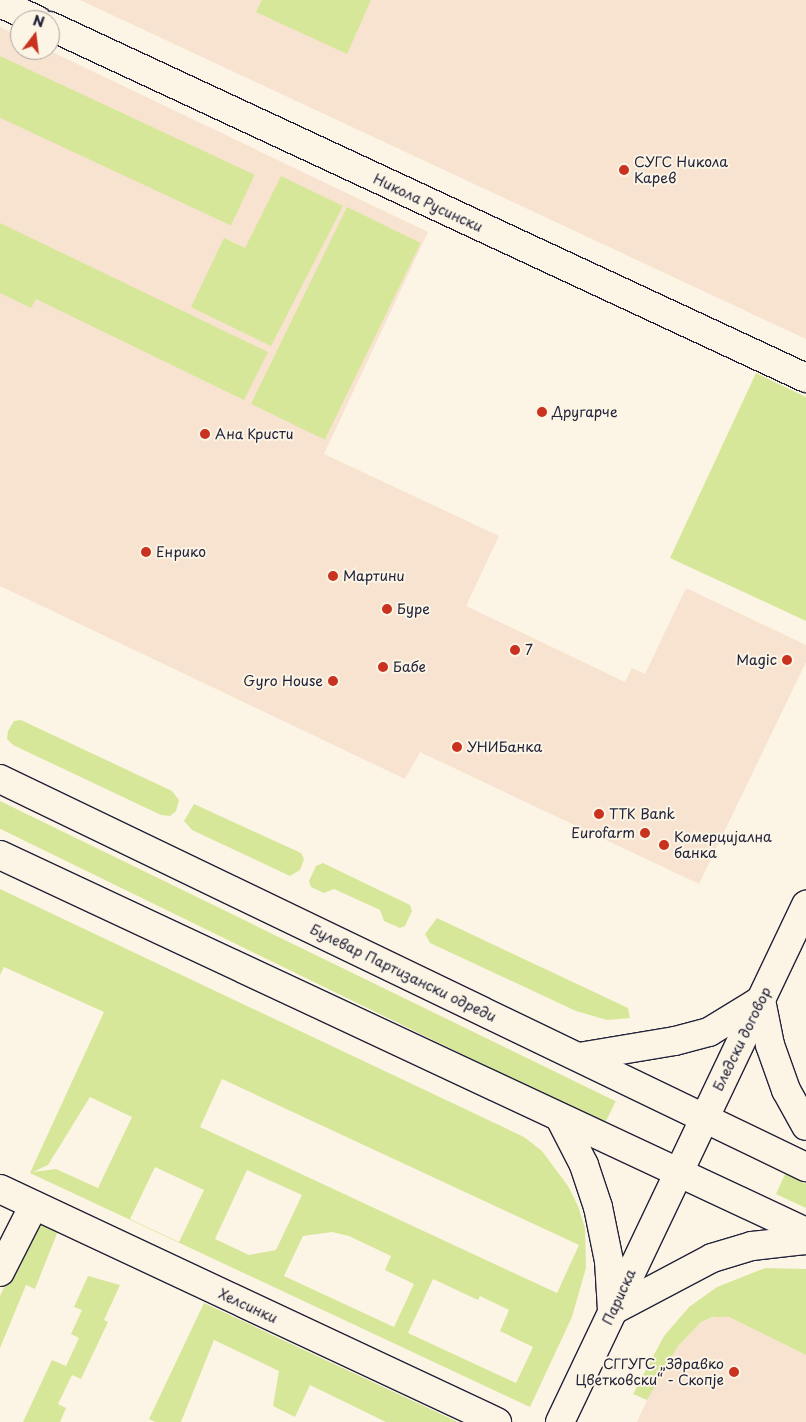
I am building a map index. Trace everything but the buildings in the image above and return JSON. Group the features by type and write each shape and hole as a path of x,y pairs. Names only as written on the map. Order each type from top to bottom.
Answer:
{"street":[{"path":"0,3 15,10"},
{"name":"Никола Русински","path":"60,31 806,378"},
{"name":"Булевар Партизански одреди","path":"0,779 806,1166"},
{"path":"0,855 806,1232"},
{"name":"Бледски договор","path":"678,1173 806,905"},
{"path":"578,1057 675,1041 709,1032 761,1000 770,1045 786,1090 806,1126"},
{"path":"560,1118 584,1165 598,1207 608,1262 612,1311 712,1258 752,1246 806,1240"},
{"name":"Париска","path":"560,1422 678,1173"},
{"name":"Хелсинки","path":"0,1189 497,1422"},
{"path":"0,1272 34,1205"}],"shaded area":[{"name":"СУГС Никола Карев","path":"80,0 806,0 806,339"},
{"path":"0,27 10,32 10,60 60,60 60,56 428,232 324,454 499,536 466,606 625,682 632,668 645,674 686,588 806,645 806,662 699,884 420,752 405,779 0,586"},
{"name":"СГГУГС „Здравко Цветковски“ - Скопје","path":"718,1316 729,1317 806,1355 806,1422 637,1422 656,1381 678,1346 701,1322"}],"green space":[{"path":"262,0 371,0 347,54 256,12"},
{"path":"0,56 255,175 231,226 0,118"},
{"path":"281,176 343,206 271,346 191,307 224,238 245,248"},
{"path":"347,207 421,243 325,440 251,404"},
{"path":"0,223 268,352 244,400 36,299 31,308 0,293"},
{"path":"756,373 806,397 806,621 670,558"},
{"path":"21,720 172,791 179,800 176,811 170,816 161,815 13,745 7,739 8,731 14,721"},
{"path":"0,801 616,1101 605,1124 0,829"},
{"path":"194,804 301,853 304,859 300,870 290,876 192,830 184,821"},
{"path":"323,863 410,905 412,911 405,926 400,928 384,921 380,910 334,889 324,893 311,887 309,881 316,866"},
{"path":"0,889 524,1137 542,1151 568,1186 578,1206 585,1228 586,1268 572,1317 530,1407 30,1173 104,1012 4,967 0,975","holes":["222,1079 579,1245 557,1293 200,1127","90,1097 132,1117 98,1188 56,1169 33,1172 48,1165","155,1167 204,1190 179,1242 130,1219","247,1170 302,1195 276,1250 249,1255 215,1239","332,1232 349,1236 391,1256 385,1270 414,1284 394,1327 284,1276 303,1236","433,1279 478,1300 480,1296 509,1310 500,1331 533,1347 516,1383 408,1333"]},
{"path":"437,918 628,1008 630,1018 607,1020 576,1011 430,943 425,934"},
{"path":"785,1174 806,1184 806,1208 776,1194"},
{"path":"36,1220 58,1231 35,1289 26,1285 0,1348 0,1296"},
{"path":"765,1268 806,1269 806,1355 729,1317 713,1317 701,1322 678,1346 647,1400 633,1394 664,1336 689,1307 717,1287"},
{"path":"88,1276 120,1285 104,1320 108,1322 81,1379 72,1375 58,1404 66,1408 60,1422 23,1422 52,1360 66,1366 79,1338 71,1334 82,1310 74,1307"},
{"path":"204,1303 458,1422 386,1422 310,1385 295,1417 273,1406 279,1371 214,1340 181,1422 155,1422 149,1419"}],"place":[{"name":"СУГС Никола Карев","path":"624,170"},
{"name":"Другарче","path":"542,412"},
{"name":"Ана Кристи","path":"205,434"},
{"name":"Енрико","path":"146,552"},
{"name":"Мартини","path":"333,576"},
{"name":"Буре","path":"387,609"},
{"name":"7","path":"515,650"},
{"name":"Magic","path":"787,660"},
{"name":"Бабе","path":"383,667"},
{"name":"Gyro House","path":"333,681"},
{"name":"УНИБанка","path":"457,747"},
{"name":"TTK Bank","path":"599,814"},
{"name":"Eurofarm","path":"645,833"},
{"name":"Комерцијална банка","path":"664,845"},
{"name":"СГГУГС „Здравко Цветковски“ - Скопје","path":"734,1372"}]}
